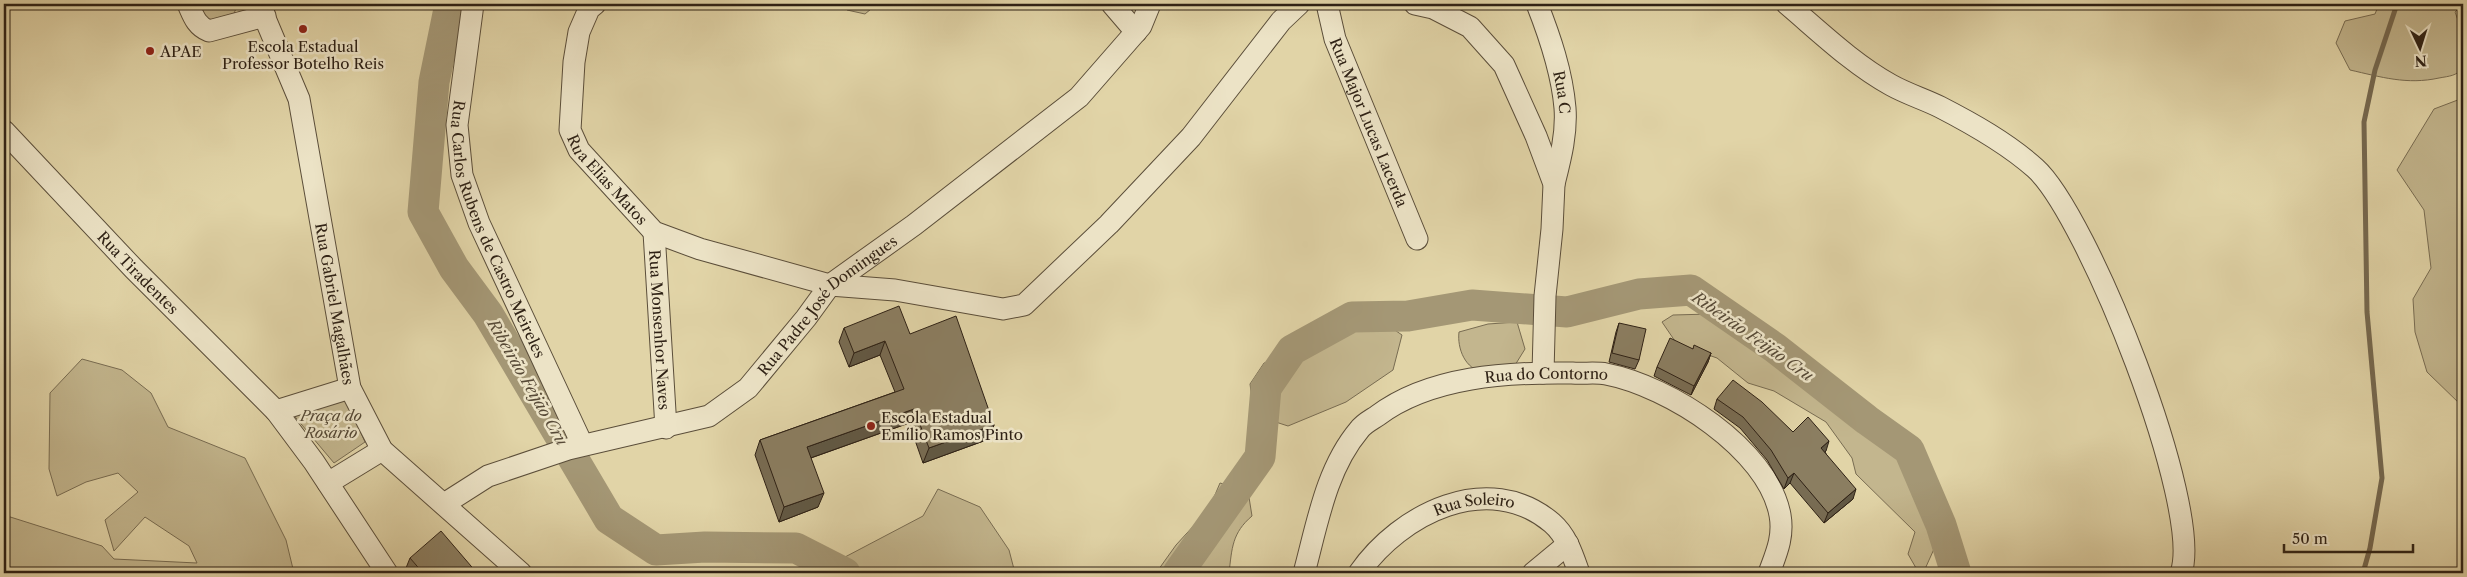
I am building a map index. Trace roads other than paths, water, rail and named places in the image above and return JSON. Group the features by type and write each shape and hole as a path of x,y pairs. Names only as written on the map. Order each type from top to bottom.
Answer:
{"street":[{"path":"188,4 196,22 202,28 208,30 262,10"},
{"name":"Rua Carlos Rubens de Castro Meireles","path":"472,4 456,125 462,175 479,223 575,446"},
{"name":"Rua Elias Matos","path":"595,4 589,9 579,32 574,62 570,130 579,150 654,232 700,249 830,285 895,290 1003,309 1024,305 1109,224 1191,138 1280,21 1300,4"},
{"path":"1112,4 1138,29 1157,4"},
{"name":"Rua Padre José Domingues","path":"444,504 488,476 575,446 666,428 709,416 748,388 806,318 830,285 914,225 1079,97 1138,29 1150,4"},
{"name":"Rua Major Lucas Lacerda","path":"1327,4 1335,39 1417,239"},
{"path":"1415,4 1433,8 1470,27 1504,65 1536,136 1554,184 1552,229 1545,296 1543,373"},
{"name":"Rua C","path":"1537,4 1556,59 1565,108 1563,145 1554,184"},
{"path":"1787,4 1869,71 1892,86 1939,106 2018,152 2037,170 2058,196 2070,215 2106,287 2156,421 2176,485 2184,536 2181,573"},
{"name":"Rua Gabriel Magalhães","path":"262,10 299,99 350,388 382,450 521,573"},
{"name":"Rua Tiradentes","path":"4,131 134,268 276,411 328,483 387,573"},
{"name":"Rua Monsenhor Naves","path":"654,232 666,428"},
{"name":"Rua do Contorno","path":"1304,573 1333,470 1359,429 1387,408 1418,393 1476,379 1543,373 1606,374 1646,386 1676,402 1729,436 1758,467 1773,492 1780,516 1781,542 1768,573"},
{"path":"276,411 350,388"},
{"path":"328,483 382,450"},
{"name":"Rua Soleiro","path":"1358,573 1375,551 1395,532 1425,513 1456,502 1493,500 1525,506 1553,524 1568,544 1579,573"},
{"path":"1533,573 1568,544"}],"waterway":[{"name":"Ribeirão Feijão Cru","path":"450,4 434,82 423,212 454,268 488,314 609,519 656,550 705,547 796,548 845,573"},
{"path":"2363,573 2370,548 2382,478 2367,312 2364,122 2375,70 2397,4"},
{"name":"Ribeirão Feijão Cru","path":"1178,573 1260,457 1266,388 1292,350 1352,317 1408,316 1472,305 1567,312 1639,294 1691,290 1775,348 1867,420 1909,450 1941,525 1956,573"}],"place":[{"name":"Escola Estadual Professor Botelho Reis","path":"303,29"},
{"name":"APAE","path":"150,51"},
{"name":"Escola Estadual Emílio Ramos Pinto","path":"871,426"}],"park label":[{"name":"Praça do Rosário","path":"331,424"}]}
